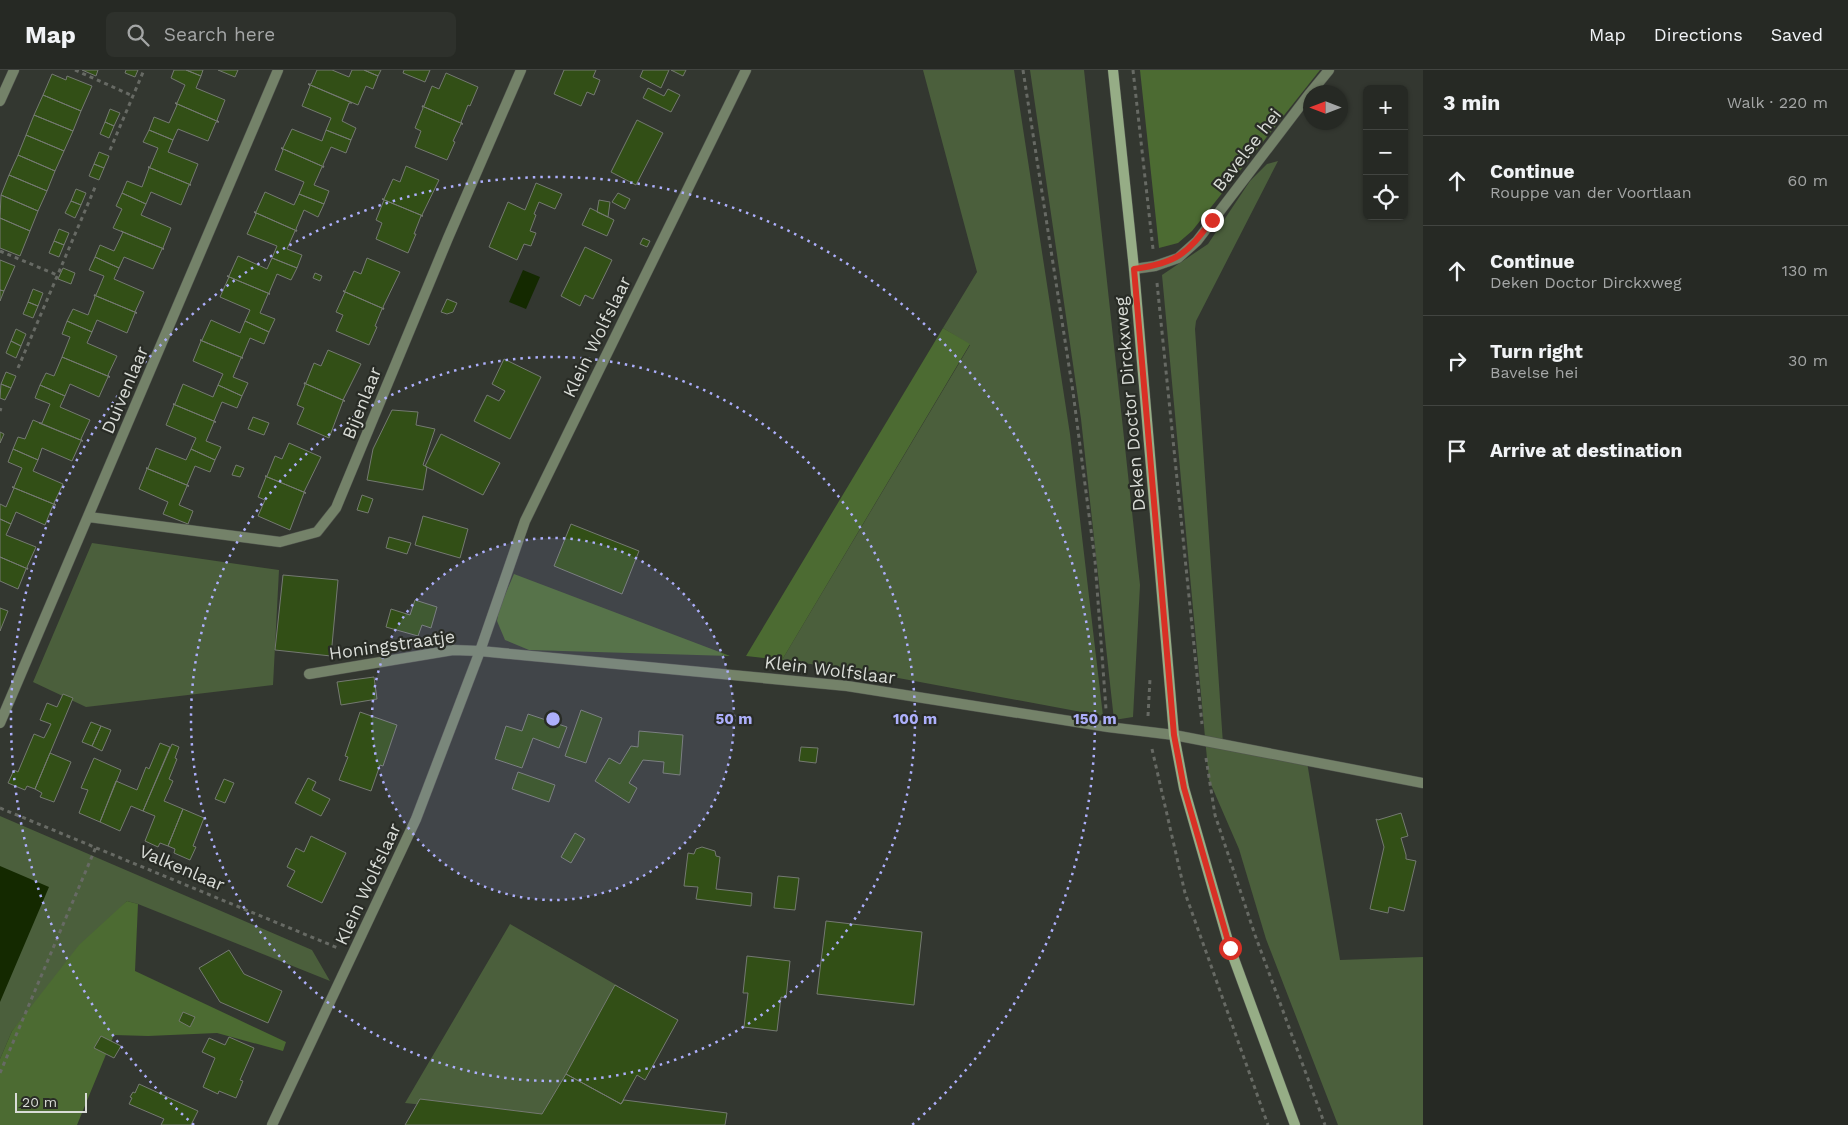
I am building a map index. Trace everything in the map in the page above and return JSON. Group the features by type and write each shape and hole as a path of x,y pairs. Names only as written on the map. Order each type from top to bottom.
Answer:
{"street":[{"path":"0,99 14,70"},
{"name":"Duivenlaar","path":"0,723 278,70"},
{"name":"Bijenlaar","path":"89,517 280,542 317,532 336,508 448,238 521,70"},
{"name":"Klein Wolfslaar","path":"272,1125 416,819 480,651 525,521 746,70"},
{"name":"Deken Doctor Dirckxweg","path":"1113,70 1134,269 1174,735 1186,797 1230,948 1295,1125"},
{"name":"Bavelse hei","path":"1317,85 1329,70"},
{"name":"Bavelse hei","path":"1134,269 1155,266 1178,258 1197,241 1303,103"},
{"name":"Honingstraatje","path":"309,674 453,650 480,651"},
{"name":"Klein Wolfslaar","path":"480,651 846,686 1204,740 1423,783"}],"path":[{"path":"75,70 133,96"},
{"path":"110,150 144,70"},
{"path":"1023,70 1073,392 1095,561 1108,727"},
{"path":"1133,70 1204,740 1215,816 1255,935 1325,1125"},
{"path":"18,368 96,186"},
{"path":"0,251 57,276"},
{"path":"1148,732 1185,893 1268,1125"},
{"name":"Valkenlaar","path":"0,808 352,955"},
{"path":"0,1073 96,847"}],"shaded area":[{"path":"923,70 1014,70 1070,434 1103,716 866,672 782,660 970,345 943,328 977,272"},
{"path":"1030,70 1084,70 1140,585 1133,717 1114,720 1081,419"},
{"path":"1140,70 1320,70 1308,85 1303,85 1303,91 1192,231 1178,243 1159,248"},
{"path":"1278,161 1196,321 1195,329 1223,744 1307,762 1340,960 1423,957 1423,1125 1338,1125 1266,939 1239,849 1209,780 1162,275 1208,244 1250,181 1267,164"},
{"path":"523,270 540,277 526,309 509,302"},
{"path":"943,328 970,344 782,660 746,656"},
{"path":"92,543 279,570 273,685 86,707 33,682"},
{"path":"514,574 730,656 529,650 505,640 497,621 499,609"},
{"path":"0,816 312,950 330,981 127,901 12,1031 0,1059"},
{"path":"0,866 49,887 0,1002"},
{"path":"127,901 138,904 135,971 286,1042 283,1051 217,1033 148,1036 114,1035 77,1125 0,1125 0,1059 12,1031 79,945"},
{"path":"510,924 618,986 546,1118 405,1103"}],"building":[{"path":"82,70 98,70 96,76"},
{"path":"126,70 138,70 135,77 125,73"},
{"path":"174,70 186,70 201,76 196,88 225,100 217,120 219,122 175,103 177,103 185,85 171,78"},
{"path":"186,70 203,70 201,76"},
{"path":"218,70 238,70 235,77"},
{"path":"317,70 332,70 349,77 352,70 364,70 378,76 373,89 366,86 358,105 308,84 311,84"},
{"path":"364,70 381,70 378,76"},
{"path":"404,70 430,70 425,82 403,73"},
{"path":"564,70 596,70 593,77 600,80 594,95 587,92 581,106 554,94"},
{"path":"643,70 669,70 661,88 640,77"},
{"path":"671,70 686,70 683,76"},
{"path":"446,73 478,87 461,122 463,124 422,106 424,106 432,86 439,89"},
{"path":"52,74 66,80 67,76 92,86 81,111 43,95"},
{"path":"308,84 352,103 349,103 342,121 356,128 351,140 326,130 331,118 302,106 310,86"},
{"path":"648,88 664,96 668,89 680,95 671,112 643,98"},
{"path":"43,95 81,111 73,131 34,115"},
{"path":"175,103 219,122 216,122 208,141 178,129 173,140 149,130 154,117 169,123 177,105"},
{"path":"422,106 463,124 461,124 453,141 455,142 447,160 415,147 421,131 415,128 423,108"},
{"path":"110,109 120,113 114,126 105,122"},
{"path":"34,115 73,131 64,151 26,135"},
{"path":"637,120 663,133 636,185 611,172"},
{"path":"105,122 114,126 109,138 100,134"},
{"path":"292,129 322,141 326,130 351,140 346,153 331,147 323,165 324,167 281,148 283,148"},
{"path":"149,130 173,140 168,152 198,164 191,185 148,167 150,167 158,148 143,142"},
{"path":"26,135 64,151 55,171 18,155"},
{"path":"281,148 324,167 322,167 314,185 329,191 324,204 299,194 304,182 275,170 283,150"},
{"path":"99,152 109,156 104,168 94,164"},
{"path":"18,155 55,171 47,191 9,175"},
{"path":"94,164 104,168 99,180 89,176"},
{"path":"406,166 439,180 423,216 382,199 384,199 393,179 400,182"},
{"path":"148,167 191,185 189,185 181,205 151,192 146,204 122,193 127,181 142,187"},
{"path":"9,175 47,191 38,211 1,195"},
{"path":"536,183 562,194 555,209 539,202 530,231 536,233 531,246 524,244 517,260 489,247 508,202 525,210"},
{"path":"76,189 86,193 81,205 71,201"},
{"path":"265,192 294,205 299,194 324,204 318,217 304,210 296,229 297,231 254,212 256,212"},
{"path":"122,193 146,204 141,215 171,228 164,249 113,228 122,209 116,206"},
{"path":"618,193 630,199 625,209 612,202"},
{"path":"1,195 38,211 30,231 0,218"},
{"path":"382,199 423,216 421,216 408,253 376,239 382,223 376,220 384,200"},
{"path":"599,200 610,202 608,217 597,212"},
{"path":"71,201 81,205 75,218 65,213"},
{"path":"590,208 614,220 607,236 582,225"},
{"path":"254,212 297,231 295,231 287,249 302,255 297,268 272,258 277,246 247,234 256,214"},
{"path":"0,218 30,231 20,256 0,248"},
{"path":"59,229 69,233 64,245 54,241"},
{"path":"121,231 164,249 162,249 153,269 124,257 119,268 95,257 100,245 114,251 123,232"},
{"path":"643,238 650,241 647,247 640,244"},
{"path":"54,241 64,245 59,257 49,253"},
{"path":"585,247 612,260 593,299 585,295 580,306 561,296"},
{"path":"238,256 267,269 272,258 297,268 291,280 277,274 270,294 227,276 229,276"},
{"path":"95,257 119,268 114,279 144,292 135,312 137,313 94,295 96,295 104,276 89,270"},
{"path":"367,258 400,272 383,307 384,309 343,291 345,291 354,271 361,274"},
{"path":"0,260 15,266 4,291 0,290"},
{"path":"63,268 75,273 71,284 58,279"},
{"path":"315,273 322,276 320,281 313,278"},
{"path":"227,276 270,294 268,294 260,313 275,319 269,332 245,321 250,310 220,297 229,277"},
{"path":"33,289 43,293 38,306 28,302"},
{"path":"0,290 4,291 0,301"},
{"path":"343,291 384,309 382,309 369,345 336,331 343,315 336,312 345,292"},
{"path":"94,295 137,313 135,313 127,333 97,320 92,332 67,321 73,309 88,315 95,297"},
{"path":"447,299 457,303 453,312 447,314 441,312"},
{"path":"28,302 38,306 33,318 23,314"},
{"path":"211,320 240,333 245,321 269,332 264,344 250,338 243,358 200,340 202,340"},
{"path":"67,321 92,332 87,343 117,356 108,375 110,377 62,357 70,337 62,334"},
{"path":"16,329 26,334 21,346 11,341"},
{"path":"200,340 243,358 241,358 233,377 248,383 242,396 218,385 223,374 193,361"},
{"path":"11,341 21,346 16,358 6,353"},
{"path":"328,350 361,364 343,400 345,401 304,383 306,383 314,363 321,366"},
{"path":"62,357 110,377 108,377 99,397 70,384 65,396 40,385 46,373 54,376"},
{"path":"504,359 541,377 510,439 474,421 487,395 499,401 505,391 492,384"},
{"path":"6,372 16,376 11,388 1,384"},
{"path":"304,383 345,401 343,401 329,438 297,424 304,408 297,405 305,385"},
{"path":"1,384 11,388 5,400 0,398"},
{"path":"183,384 213,397 218,385 242,396 237,408 222,402 214,421 216,422 173,404 175,404"},
{"path":"40,385 65,396 60,407 90,420 81,439 83,441 39,423 42,423 50,404 35,398"},
{"path":"173,404 216,422 214,422 206,441 221,447 215,460 191,449 196,438 166,425"},
{"path":"392,410 418,412 416,425 435,429 423,465 427,467 423,490 367,480 373,449"},
{"path":"253,417 269,423 264,435 248,429"},
{"path":"33,420 83,441 81,441 72,461 42,448 38,460 13,449 18,437 25,439"},
{"path":"0,432 4,434 0,443"},
{"path":"441,434 500,463 483,495 425,466"},
{"path":"289,443 321,457 304,492 306,493 265,476 267,476 275,456 282,459"},
{"path":"156,448 186,460 191,449 215,460 210,472 195,466 187,485 189,486 146,468 148,468"},
{"path":"13,449 38,460 33,471 63,484 54,503 56,505 12,487 14,487 22,468 8,462"},
{"path":"236,465 244,468 240,477 232,475"},
{"path":"146,468 189,486 187,486 179,505 193,511 188,524 163,514 168,502 139,489"},
{"path":"265,476 306,493 304,493 290,530 258,516 265,500 258,497"},
{"path":"12,487 56,505 53,505 45,525 16,512 11,524 0,519 0,504 6,507 14,488"},
{"path":"362,495 373,499 368,513 357,510"},
{"path":"423,516 468,529 460,558 415,545"},
{"path":"0,519 11,524 6,535 36,547 27,567 28,569 0,557"},
{"path":"571,524 639,551 622,594 554,566"},
{"path":"389,537 411,543 407,554 386,548"},
{"path":"0,557 28,569 26,569 18,589 0,581"},
{"path":"283,575 338,580 331,656 275,650"},
{"path":"415,600 437,607 431,628 422,625 418,636 386,627 391,609 410,615"},
{"path":"0,608 8,611 0,631"},
{"path":"374,677 377,699 341,705 337,682"},
{"path":"63,694 73,698 35,789 27,786 25,790 8,783 14,770 18,772 34,734 44,738 51,724 40,720 47,703 57,707"},
{"path":"581,710 602,718 586,763 565,756"},
{"path":"360,712 397,725 383,766 380,765 371,791 339,780 348,757 345,756"},
{"path":"528,714 567,727 559,748 533,738 522,768 495,759 506,726 522,731"},
{"path":"91,722 101,726 92,746 82,742"},
{"path":"101,726 111,730 102,751 92,746"},
{"path":"639,731 683,735 680,775 663,773 664,762 643,760 629,783 637,788 629,803 595,781 609,758 620,764 631,746 638,747"},
{"path":"160,743 170,747 143,811 131,806 120,831 100,822 116,781 137,790 146,767 149,769"},
{"path":"172,744 179,747 175,758 177,759 169,779 173,781 164,801 183,809 168,846 160,843 158,847 145,841 155,816 143,811"},
{"path":"801,747 818,748 816,763 799,761"},
{"path":"50,753 71,762 54,802 40,797 42,793 35,789"},
{"path":"94,758 121,770 100,822 79,813 88,790 81,788"},
{"path":"518,772 555,785 549,802 512,789"},
{"path":"308,778 316,782 312,790 330,799 321,816 295,803"},
{"path":"224,779 234,783 225,803 215,799"},
{"path":"183,809 204,818 193,846 196,847 190,860 174,853 175,849 168,846"},
{"path":"1401,813 1408,836 1401,838 1406,859 1416,861 1404,911 1389,907 1388,913 1370,909 1384,847 1376,819"},
{"path":"575,833 585,839 571,863 561,857"},
{"path":"311,836 346,853 322,903 287,886 295,871 287,867 296,848 304,852"},
{"path":"702,847 715,851 716,856 720,857 716,889 752,893 751,906 696,899 698,887 684,886 688,853 694,854 696,849"},
{"path":"778,876 799,878 795,910 774,908"},
{"path":"826,921 922,932 914,1005 817,994"},
{"path":"229,950 244,974 282,991 268,1023 220,1002 199,968"},
{"path":"747,956 790,961 786,998 781,997 777,1031 744,1027 748,993 743,993"},
{"path":"615,985 678,1020 645,1080 637,1075 621,1104 566,1074"},
{"path":"183,1012 195,1017 190,1027 179,1021"},
{"path":"101,1036 121,1046 114,1058 94,1048"},
{"path":"229,1037 254,1048 240,1080 243,1081 236,1098 219,1091 218,1094 203,1087 215,1058 202,1052 209,1038 225,1045"},
{"path":"566,1074 621,1104 624,1100 727,1113 725,1125 405,1125 420,1099 542,1114"},
{"path":"139,1084 198,1111 191,1125 161,1125 164,1119 129,1104 132,1098 130,1097 133,1092 135,1093"}],"route":[{"path":"1212,220 1197,241 1178,258 1155,266 1134,269 1162,576 1174,735 1184,788 1198,844 1230,948"}]}
